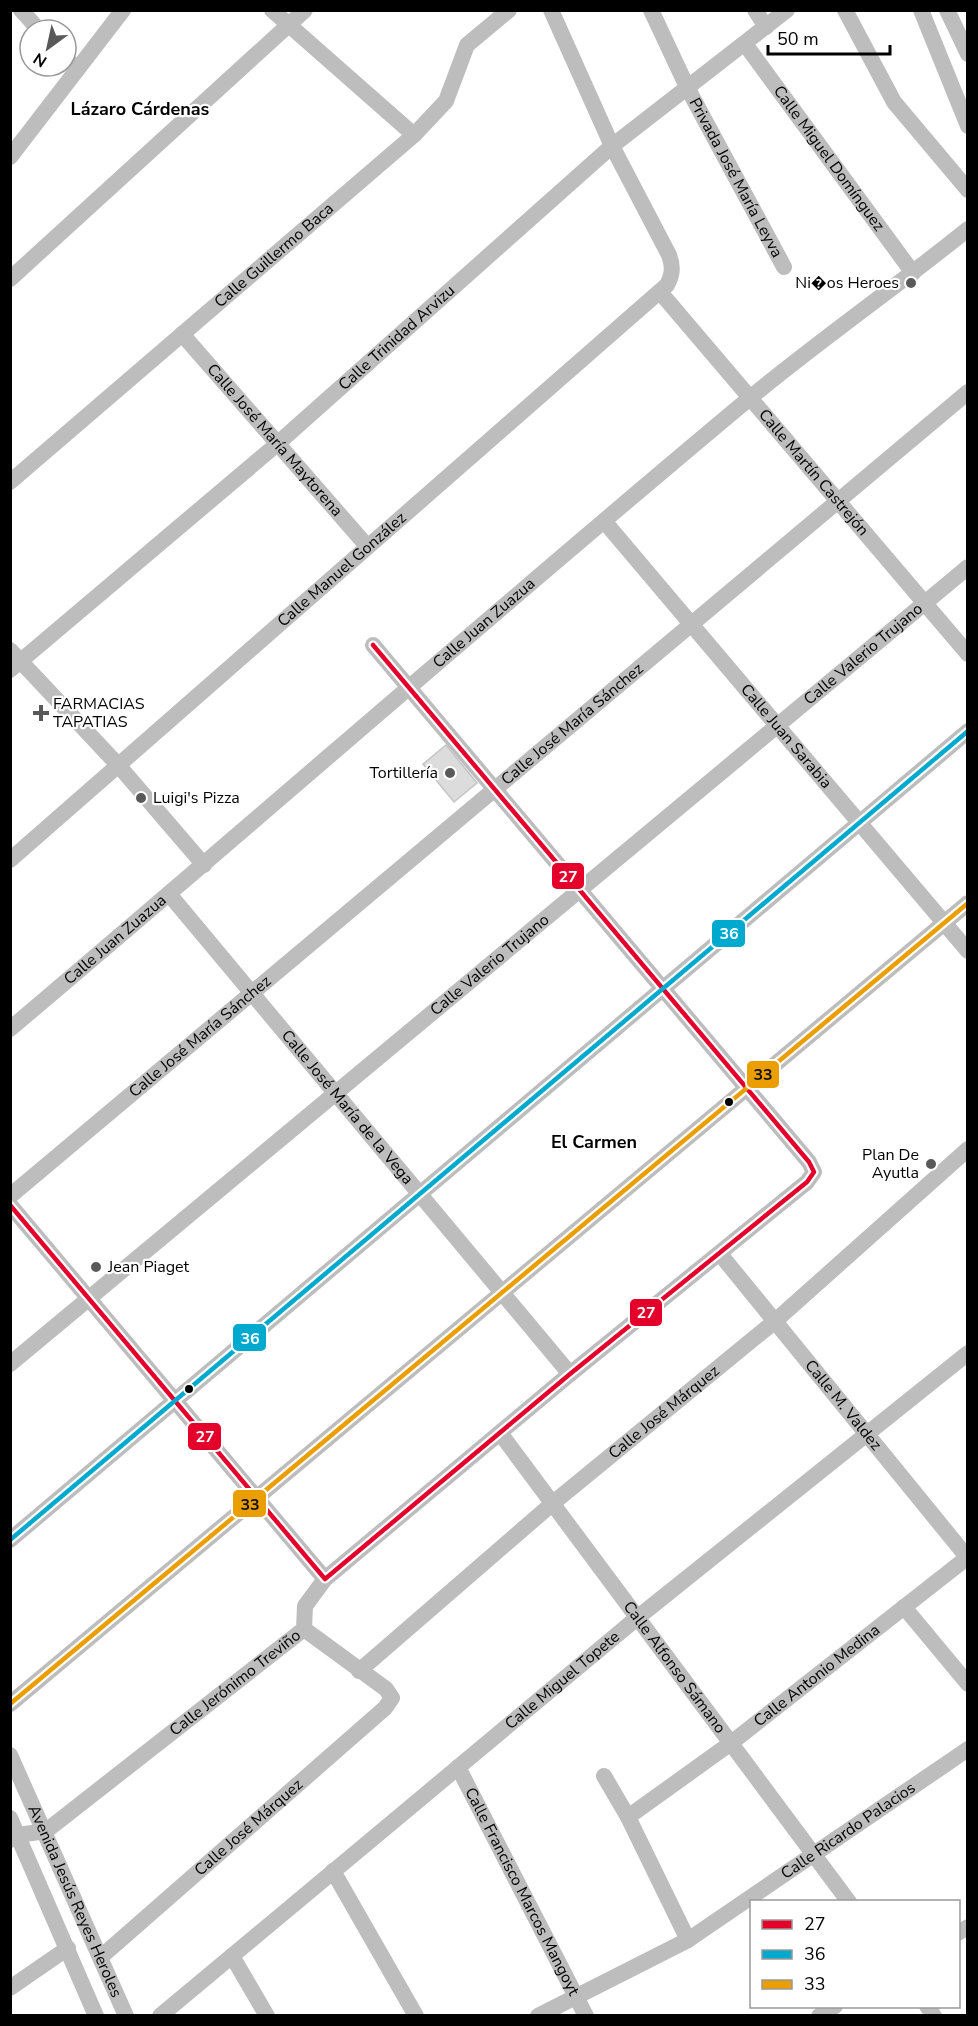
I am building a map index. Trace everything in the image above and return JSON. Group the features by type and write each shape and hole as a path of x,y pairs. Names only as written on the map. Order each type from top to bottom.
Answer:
{"street":[{"path":"78,58 123,10"},
{"path":"272,10 414,135"},
{"path":"12,276 305,10"},
{"name":"Calle Guillermo Baca","path":"10,482 414,135 446,101 466,45 509,10"},
{"path":"551,10 612,146"},
{"name":"Privada José María Leyva","path":"651,10 688,89 784,267"},
{"path":"755,10 766,27"},
{"name":"Calle Trinidad Arvizu","path":"14,660 276,445 612,146 787,10"},
{"path":"846,10 894,102 968,190"},
{"path":"921,10 968,126"},
{"path":"947,10 968,54"},
{"name":"Calle Miguel Domínguez","path":"745,44 913,273"},
{"path":"13,147 62,78"},
{"name":"Calle Manuel González","path":"10,860 660,292 672,277 669,255 612,146"},
{"name":"Calle Juan Zuazua","path":"10,1029 204,866 408,687 748,399 968,229"},
{"name":"Calle Martín Castrejón","path":"660,292 748,399 968,654"},
{"name":"Calle José María Maytorena","path":"183,334 276,445 367,546"},
{"name":"Calle José María Sánchez","path":"10,1196 968,392"},
{"name":"Calle Juan Sarabia","path":"604,521 968,951"},
{"name":"Calle Valerio Trujano","path":"10,1364 968,567"},
{"path":"373,645 747,1087"},
{"path":"14,660 119,766 204,866"},
{"path":"10,1540 968,731"},
{"name":"Calle José María de la Vega","path":"169,894 570,1374"},
{"path":"10,1704 968,903"},
{"name":"Calle Jerónimo Treviño","path":"14,1838 46,1831 304,1629 305,1606 325,1579 570,1374 807,1182 814,1172 809,1162 747,1087"},
{"name":"Calle José Márquez","path":"102,1956 386,1708 392,1698 386,1689 359,1671 553,1503 774,1322 968,1149"},
{"path":"10,1205 325,1579"},
{"name":"Calle M. Valdez","path":"720,1254 967,1557"},
{"name":"Calle Miguel Topete","path":"160,2016 637,1618 968,1353"},
{"name":"Calle Alfonso Sámano","path":"500,1433 848,1900"},
{"name":"Calle Antonio Medina","path":"628,1817 731,1743 967,1557"},
{"path":"904,1607 968,1684"},
{"path":"304,1629 359,1671"},
{"name":"Calle Ricardo Palacios","path":"538,2016 688,1940 968,1749"},
{"name":"Avenida Jesús Reyes Heroles","path":"10,1755 102,1956 126,2016"},
{"name":"Calle Francisco Marcos Mangoyt","path":"458,1767 578,1996 586,2016"},
{"path":"604,1776 628,1817 688,1940"},
{"name":"Avenida Jesús Reyes Heroles","path":"10,1818 14,1838 68,1948 96,2016"},
{"path":"333,1871 416,2016"},
{"path":"10,1988 68,1948"},
{"path":"232,1956 267,2016"},
{"path":"819,2016 834,2008"}],"building":[{"name":"Tortillería","path":"446,745 477,783 454,802 423,764"}],"transit line":[{"name":"27","path":"10,1205 325,1579 570,1374 807,1182 814,1172 809,1162 373,645"},
{"name":"36","path":"10,1540 968,731"},
{"name":"33","path":"10,1704 968,903"}],"place":[{"name":"Ni�os Heroes","path":"911,283"},
{"name":"FARMACIAS TAPATIAS","path":"41,713"},
{"name":"Tortillería","path":"450,773"},
{"name":"Luigi's Pizza","path":"141,798"},
{"name":"Plan De Ayutla","path":"931,1164"},
{"name":"Jean Piaget","path":"96,1267"}],"district":[{"name":"Lázaro Cárdenas","path":"140,109"},
{"name":"El Carmen","path":"594,1142"}]}
